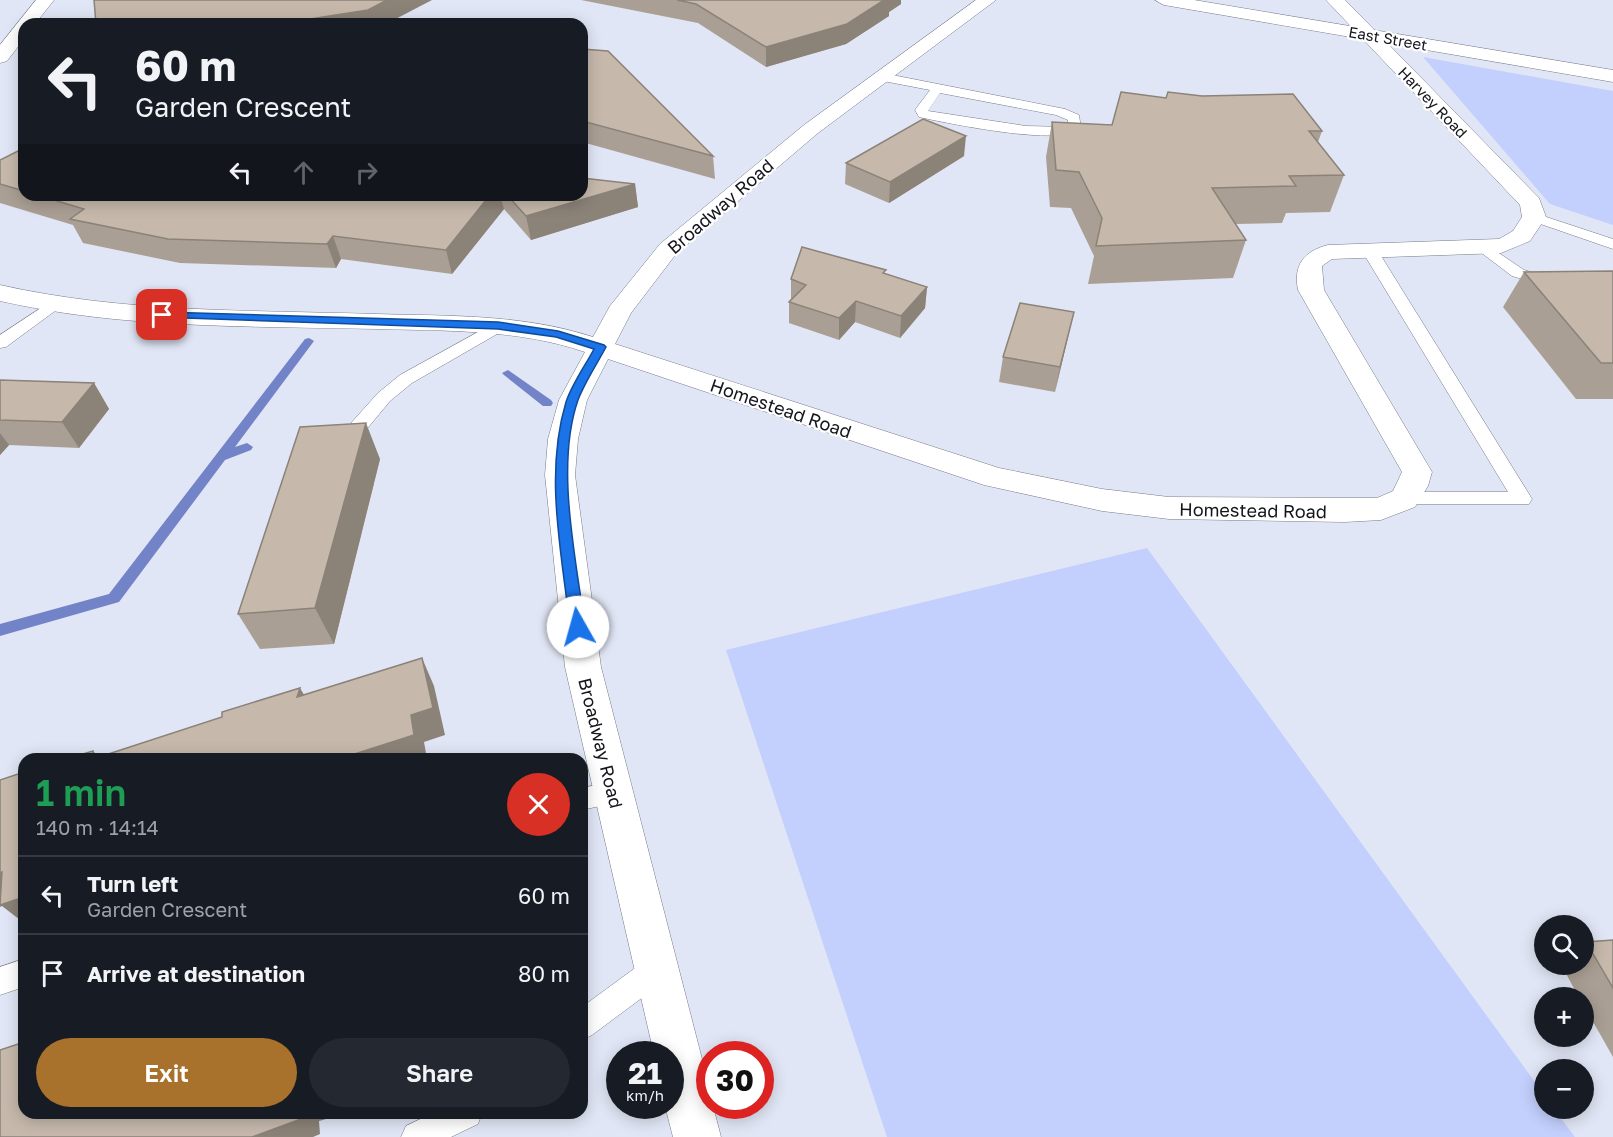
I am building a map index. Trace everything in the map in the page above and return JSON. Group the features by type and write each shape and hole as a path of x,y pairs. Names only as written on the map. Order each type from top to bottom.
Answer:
{"street":[{"path":"31,18 45,0"},
{"name":"East Street","path":"1164,0 1613,76"},
{"name":"Harvey Road","path":"1335,0 1533,210"},
{"name":"Broadway Road","path":"697,1137 583,667 560,475 563,439 573,400 619,311 668,249 811,129 976,4"},
{"path":"0,57 18,35"},
{"path":"1404,499 1413,486 1417,472 1311,290 1307,273 1309,264 1315,257 1328,252 1484,248 1515,242 1527,232 1533,210"},
{"name":"Homestead Road","path":"0,293 53,305 138,315 498,326 558,334 935,460 995,478 1068,494 1169,508 1333,511 1382,509 1404,499"}],"lane":[{"path":"882,77 936,90 1060,112 1074,118 1074,129 1070,132 1047,133 924,114 921,110 936,90"},
{"path":"1533,210 1613,244"},
{"path":"1484,248 1518,273 1532,279 1567,285"},
{"path":"1370,251 1522,500 1404,499"},
{"path":"0,343 53,305"},
{"path":"359,426 384,397 406,379 498,326"},
{"path":"588,798 613,793"},
{"path":"588,1021 656,970"},
{"path":"0,981 18,975"},
{"path":"417,1137 454,1119"}],"shaded area":[{"path":"1423,57 1613,91 1613,225 1550,204"},
{"path":"1147,548 1534,1081 1534,1119 1562,1119 1575,1137 887,1137 726,650"}],"building":[{"path":"94,0 387,0 368,10 317,18 96,18"},
{"path":"677,0 884,0 847,24 766,47 696,4"},
{"path":"588,49 608,51 713,156 588,123"},
{"path":"1121,92 1166,98 1168,92 1202,96 1293,94 1322,131 1309,131 1344,175 1289,176 1296,186 1212,188 1246,240 1096,246 1102,218 1079,172 1056,170 1052,122 1112,125"},
{"path":"923,119 966,136 890,182 846,163"},
{"path":"18,151 18,189 0,184 0,160"},
{"path":"588,179 635,184 588,198"},
{"path":"57,201 485,201 446,250 333,236 327,244 168,239 70,219 84,209"},
{"path":"512,201 577,201 526,216"},
{"path":"802,247 886,270 883,273 927,287 901,316 856,301 839,318 789,302 806,285 791,279"},
{"path":"1613,271 1613,363 1601,363 1524,272"},
{"path":"1020,303 1074,312 1060,367 1003,357"},
{"path":"0,380 94,383 62,422 0,420"},
{"path":"366,423 315,608 238,614 300,427"},
{"path":"422,658 433,708 411,715 414,735 358,753 111,753 222,717 222,712 300,688 297,697"},
{"path":"18,774 18,899 0,905 2,872 0,873 0,780"},
{"path":"1613,940 1613,988 1594,956 1594,941"},
{"path":"18,1044 18,1119 301,1119 252,1137 0,1137 0,1050"}],"waterway":[{"path":"0,630 114,598 309,341"},
{"path":"508,373 547,403"},
{"path":"221,457 247,447"}],"route":[{"path":"162,315 498,326 558,334 600,347 573,400 563,439 560,475 578,627"}]}
